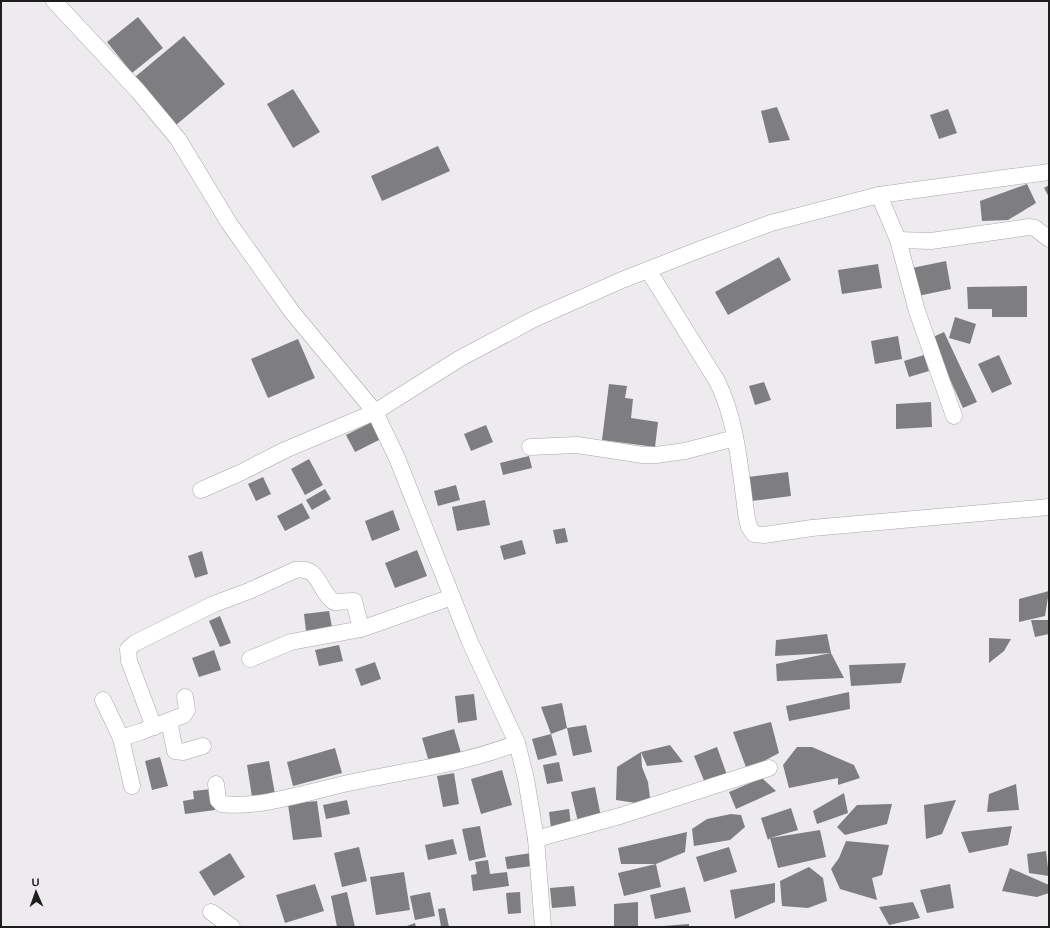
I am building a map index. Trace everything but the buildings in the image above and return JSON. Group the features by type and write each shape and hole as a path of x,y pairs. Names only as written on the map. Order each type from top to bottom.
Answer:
{"street":[{"path":"54,1 138,91 178,139 229,223 288,306 375,412 397,458 488,685 516,743 526,779 536,839 543,927"},
{"path":"201,490 242,472 285,450 375,412 459,359 500,336 622,280 771,223 879,195 1049,172"},
{"path":"879,195 898,240 916,311 954,416"},
{"path":"898,240 931,241 1029,227 1035,228 1049,238"},
{"path":"648,270 718,381 726,398 735,438 747,519 749,527 754,534 764,535 840,525 1049,507"},
{"path":"530,447 577,445 643,455 656,455 685,451 735,438"},
{"path":"154,727 129,661 128,648 188,616 295,570 307,569 316,576 324,593 334,602 354,601 361,629"},
{"path":"250,659 291,642 361,629 452,598"},
{"path":"121,738 154,727 186,713 185,697"},
{"path":"103,700 121,738 132,786"},
{"path":"169,721 173,745 176,752 183,752 203,746"},
{"path":"216,784 218,800 222,804 254,804 355,782 423,770 489,754 516,743"},
{"path":"536,839 620,816 769,768"},
{"path":"211,912 232,927"}]}
